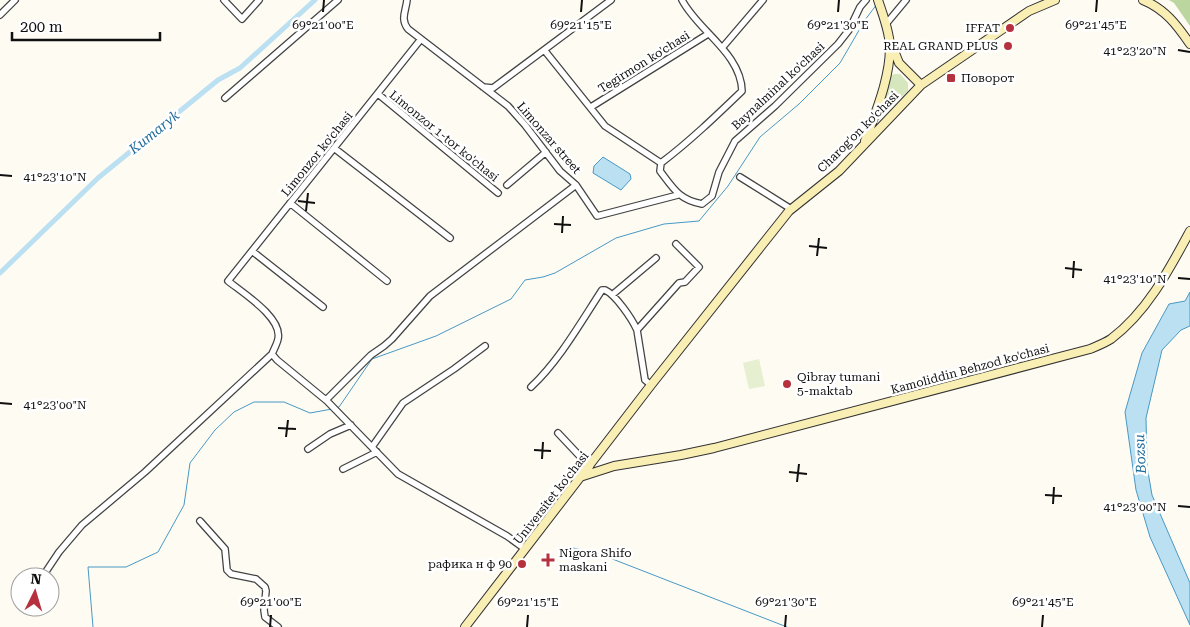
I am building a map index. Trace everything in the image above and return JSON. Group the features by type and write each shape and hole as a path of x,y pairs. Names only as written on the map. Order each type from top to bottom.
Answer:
{"main road":[{"name":"Charog'on ko'chasi","path":"603,458 651,385 791,209 839,170 921,85 1041,2 1055,0"},
{"path":"1144,0 1159,8 1171,18 1190,44"},
{"path":"880,4 899,63 921,85"},
{"path":"864,145 886,76 890,39"},
{"name":"Kamoliddin Behzod ko'chasi","path":"582,476 614,466 714,448 1090,349 1109,340 1136,317 1148,303 1190,231"},
{"path":"603,458 614,466"},
{"name":"Universitet ko'chasi","path":"466,627 590,466 603,458"}],"street":[{"path":"0,16 15,0"},
{"path":"224,0 242,19 259,0"},
{"path":"225,98 338,0"},
{"name":"Limonzar street","path":"407,0 403,18 404,24 508,106 560,171 576,185 597,216 678,195"},
{"path":"482,87 493,88 611,0"},
{"name":"Baynalminal ko'chasi","path":"661,163 678,150 742,91 738,71 722,48 688,12 682,0"},
{"path":"722,48 763,0"},
{"name":"Baynalminal ko'chasi","path":"678,195 691,202 702,204 712,196 719,172 735,141 775,106 838,44 850,30 860,8 866,0"},
{"path":"886,24 906,0"},
{"name":"Tegirmon ko'chasi","path":"591,107 708,34"},
{"name":"Limonzor ko'chasi","path":"272,354 279,338 277,325 270,316 228,281 421,39"},
{"path":"545,51 605,126 661,163 660,171 678,195"},
{"name":"Limonzor 1-tor ko'chasi","path":"378,94 498,193"},
{"path":"334,148 450,238"},
{"path":"506,184 546,152"},
{"path":"740,177 791,209"},
{"path":"327,401 371,355 392,339 430,296 576,185"},
{"path":"290,203 387,281"},
{"path":"637,330 679,283 685,282 699,267 676,244"},
{"path":"252,252 323,307"},
{"path":"612,295 656,258"},
{"path":"531,387 542,377 602,290 612,295 637,330 645,380 651,385"},
{"path":"343,469 375,450 403,402 454,369 485,346"},
{"path":"50,567 59,552 82,525 145,472 260,363 272,354 345,418 398,474 507,536 525,550"},
{"path":"308,449 330,434 350,425"},
{"path":"558,433 590,466"},
{"path":"200,521 225,549 227,570 231,574 256,579 265,587 265,617 278,627"}],"green space":[{"path":"1169,0 1190,0 1190,26 1174,3"},
{"path":"900,74 908,83 908,91 877,122 891,76"},
{"path":"759,359 765,386 749,389 743,363"}],"water":[{"path":"603,157 630,174 631,179 621,190 593,173 594,166"},
{"name":"Bozsu","path":"1190,292 1190,326 1181,330 1162,350 1146,418 1147,466 1152,495 1190,583 1190,625 1150,537 1136,490 1125,412 1142,353 1169,304 1185,301"}],"waterway":[{"name":"Kumaryk","path":"0,273 98,178 218,80 240,68 315,0"},
{"path":"336,408 339,407 372,359 436,336 511,299 525,280 555,273 616,238 664,224 699,221 728,186 760,137 799,104 840,63 865,20 877,4"},
{"path":"93,627 88,567 126,567 158,552 184,505 190,463 215,430 234,412 254,402 284,402 310,413 332,409"},
{"path":"573,548 597,553 787,627"}],"place":[{"name":"IFFAT","path":"1010,28"},
{"name":"REAL GRAND PLUS","path":"1008,46"},
{"name":"Поворот","path":"951,78"},
{"name":"Qibray tumani 5-maktab","path":"787,384"},
{"name":"Nigora Shifo maskani","path":"548,560"},
{"name":"рафика н ф 90","path":"522,564"}]}
